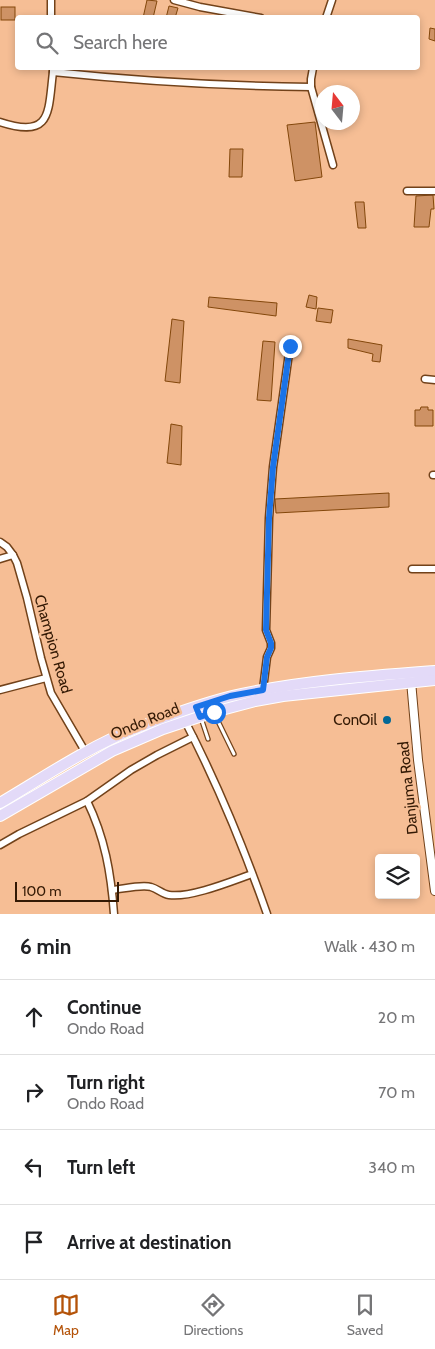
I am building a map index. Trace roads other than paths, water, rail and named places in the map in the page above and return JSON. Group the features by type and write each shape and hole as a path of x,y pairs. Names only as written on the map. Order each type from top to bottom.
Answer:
{"main road":[{"name":"Ondo Road","path":"0,803 86,753 134,729 198,712 214,712 283,696 435,671"},
{"name":"Ondo Road","path":"0,816 112,751 185,721 198,712 230,696 263,690 366,682 435,680"}],"street":[{"path":"51,0 51,15"},
{"path":"174,0 244,15"},
{"path":"327,15 332,0"},
{"path":"0,122 26,128 32,128 40,124 47,115 53,70 189,83 310,87"},
{"path":"313,70 310,79 310,87 334,165"},
{"path":"407,191 435,191"},
{"path":"263,690 267,657 271,648 266,630 269,518 273,467 290,346"},
{"path":"425,379 435,380"},
{"name":"Champion Road","path":"0,542 13,554 17,563 51,693 58,708 86,753"},
{"path":"0,559 13,554"},
{"path":"412,569 435,569"},
{"path":"0,690 46,678"},
{"name":"Danjuma Road","path":"411,681 419,769 435,891"},
{"path":"185,721 214,780 267,914"},
{"path":"0,845 26,830 87,801 131,770 193,737"},
{"path":"87,801 96,821 106,853 114,914"},
{"path":"112,890 146,886 153,887 164,894 180,895 252,874"}],"lane":[{"path":"198,712 208,739"},
{"path":"214,712 234,754"}],"place":[{"name":"ConOil","path":"387,720"}]}
